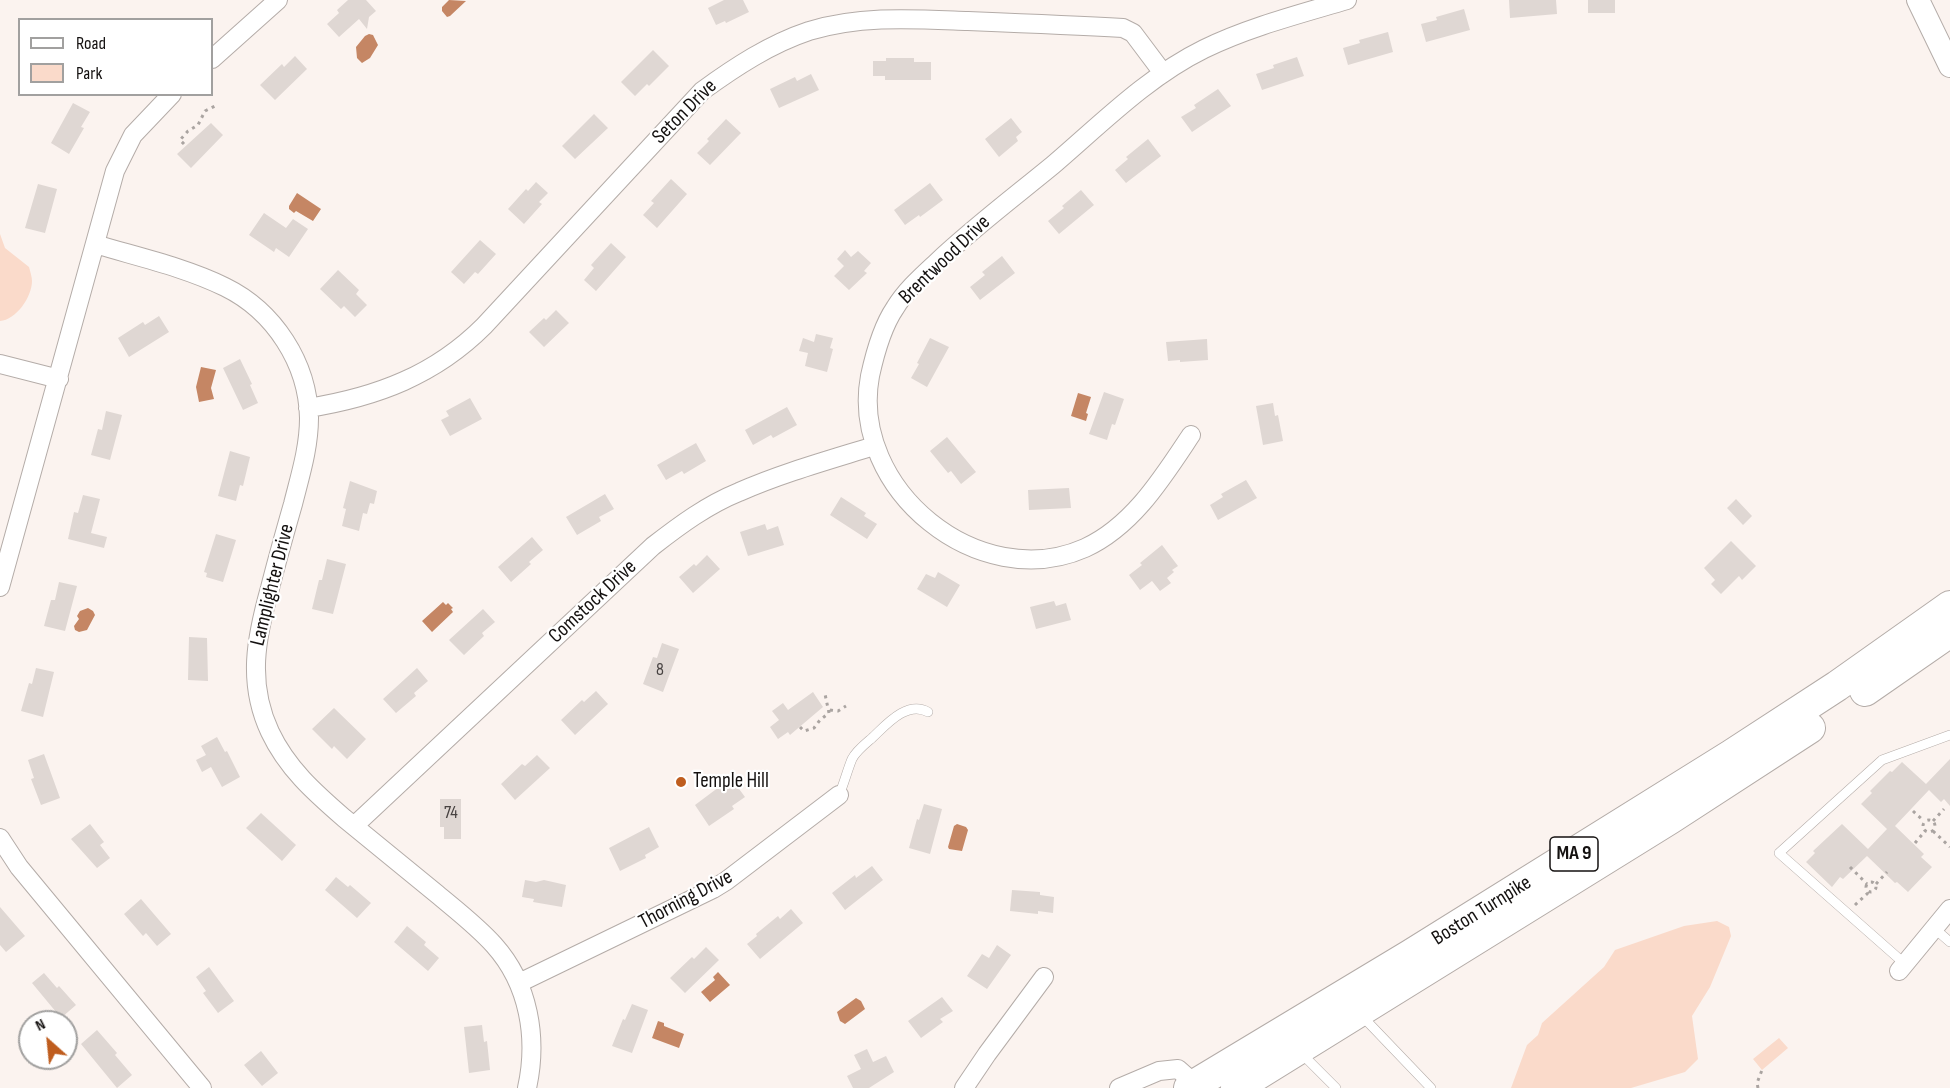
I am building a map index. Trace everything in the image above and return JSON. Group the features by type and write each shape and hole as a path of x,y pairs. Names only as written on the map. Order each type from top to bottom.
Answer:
{"highway":[{"name":"Boston Turnpike","path":"1192,1086 1410,955 1731,755 1837,686 1950,606"},
{"name":"Boston Turnpike","path":"1236,1088 1745,772 1950,632"}],"street":[{"path":"213,58 278,0"},
{"name":"Brentwood Drive","path":"1191,435 1144,501 1118,527 1084,548 1065,555 1036,560 1018,560 985,553 951,538 938,530 903,495 874,446 869,413 870,379 880,340 894,308 913,285 947,252 1123,105 1163,74 1203,49 1239,34 1347,0"},
{"path":"1918,0 1950,66"},
{"name":"Seton Drive","path":"308,408 347,401 387,388 423,372 453,354 484,326 702,91 731,69 809,31 855,21 902,18 1123,28 1133,33 1163,74"},
{"path":"0,587 59,379 106,199 120,160 133,135 170,96"},
{"name":"Lamplighter Drive","path":"95,243 228,288 263,313 280,333 290,350 303,381 308,408 308,438 302,470 259,625 255,659 256,680 264,718 280,751 304,782 481,931 500,952 519,983 526,1003 532,1035 531,1067 527,1088"},
{"path":"0,364 59,379"},
{"name":"Comstock Drive","path":"354,826 653,546 680,525 738,492 874,446"},
{"name":"Thorning Drive","path":"519,983 708,892 726,881 839,795"},
{"path":"0,838 19,867 202,1088"},
{"path":"1902,968 1950,909"},
{"path":"964,1088 1044,976"},
{"path":"1119,1088 1159,1071 1178,1069 1192,1086"}],"lane":[{"path":"839,795 854,757 886,724 899,714 910,710 922,709 928,712"},
{"path":"1902,968 1779,853 1882,760 1950,735"},
{"path":"1934,928 1950,942"},
{"path":"1358,1012 1431,1088"},
{"path":"1298,1049 1336,1088"}],"path":[{"path":"184,144 180,140 198,125 205,111 215,106"},
{"path":"825,694 830,710"},
{"path":"830,710 835,712 846,706"},
{"path":"800,727 804,731 814,728 830,710"},
{"path":"1933,821 1944,809"},
{"path":"1913,812 1924,821"},
{"path":"1924,821 1928,819 1933,821"},
{"path":"1924,821 1922,828 1925,831"},
{"path":"1933,821 1935,826 1933,831"},
{"path":"1925,831 1933,831 1950,847"},
{"path":"1915,843 1925,831"},
{"path":"1850,867 1867,884 1866,888 1869,892"},
{"path":"1864,896 1875,890 1876,885 1887,872"},
{"path":"1867,884 1873,882 1876,885"},
{"path":"1758,1088 1757,1083 1762,1070"}],"green space":[{"path":"0,234 5,248 29,267 32,281 29,294 22,307 12,317 0,321"},
{"path":"1717,921 1729,927 1731,936 1710,987 1692,1016 1698,1059 1685,1072 1631,1088 1511,1088 1527,1045 1538,1035 1542,1023 1604,967 1615,950 1684,926"},
{"path":"1779,1038 1788,1048 1762,1070 1753,1059"}],"shaded area":[{"path":"449,0 466,1 447,17 442,7"},
{"path":"369,34 373,35 378,45 370,58 362,63 357,58 356,47"},
{"path":"297,193 321,209 313,221 289,209"},
{"path":"201,367 216,370 211,388 214,399 199,402 196,387"},
{"path":"1078,393 1091,397 1086,421 1071,416"},
{"path":"443,602 453,608 451,609 453,612 432,632 422,621"},
{"path":"88,608 95,615 87,630 79,632 74,626 79,619 77,616 80,611"},
{"path":"957,824 968,830 962,851 948,847 954,826"},
{"path":"718,972 730,985 710,1002 701,992 715,980 713,977"},
{"path":"856,998 861,1001 865,1009 845,1024 840,1021 837,1012"},
{"path":"658,1021 684,1034 679,1048 652,1038"}],"building":[{"path":"348,0 366,0 376,11 369,17 367,29 359,19 339,37 327,24"},
{"path":"724,0 743,0 749,12 726,23 725,21 716,25 708,8"},
{"path":"1509,0 1556,0 1557,14 1510,18"},
{"path":"1588,0 1615,0 1615,13 1588,13"},
{"path":"1464,9 1470,30 1426,42 1421,24"},
{"path":"1388,32 1393,52 1348,65 1343,48 1360,43 1359,40"},
{"path":"653,50 669,66 635,96 621,82"},
{"path":"295,56 307,69 275,100 260,85 282,64 284,67"},
{"path":"1297,57 1304,76 1262,90 1256,74 1274,68 1273,65"},
{"path":"886,58 914,58 914,62 931,62 931,80 885,80 885,76 873,76 873,61 886,61"},
{"path":"811,74 819,90 779,108 770,89 795,77 797,81"},
{"path":"1218,89 1231,106 1192,132 1181,117 1196,108 1194,105"},
{"path":"73,103 90,112 69,154 51,143"},
{"path":"594,114 608,128 575,159 562,146"},
{"path":"1011,118 1022,132 1016,137 1018,141 999,157 985,139"},
{"path":"726,119 741,133 710,165 697,153"},
{"path":"211,123 223,135 191,168 177,154"},
{"path":"1148,139 1161,156 1126,183 1115,170 1128,159 1126,157"},
{"path":"671,179 687,194 657,228 643,215 654,203 651,201"},
{"path":"536,182 548,193 539,202 542,204 524,224 508,209 526,189 528,191"},
{"path":"930,183 943,200 905,225 894,210"},
{"path":"38,184 57,189 45,233 25,228"},
{"path":"1081,190 1094,205 1059,234 1048,221"},
{"path":"264,213 286,228 293,219 308,229 289,257 276,248 274,252 249,235"},
{"path":"480,240 496,254 478,274 475,272 464,284 451,272"},
{"path":"611,243 626,257 596,291 584,280 594,268 591,265"},
{"path":"845,250 851,257 858,251 871,263 864,271 867,273 849,290 834,276 844,266 837,259"},
{"path":"1002,256 1015,273 980,300 970,287 985,275 982,272"},
{"path":"338,270 359,290 356,294 367,305 355,317 344,306 341,309 320,289"},
{"path":"556,310 569,323 544,347 529,332"},
{"path":"159,316 169,332 129,357 118,338 143,322 145,325"},
{"path":"816,334 833,338 830,348 833,349 827,372 805,366 808,353 799,351 803,338 814,342"},
{"path":"930,338 949,347 927,387 911,378"},
{"path":"1207,339 1208,360 1168,361 1166,342"},
{"path":"240,359 258,403 243,410 223,368"},
{"path":"1104,392 1124,399 1107,440 1089,434"},
{"path":"470,398 482,419 450,436 441,420 449,416 446,411"},
{"path":"1273,403 1283,441 1263,445 1256,406"},
{"path":"787,407 797,425 773,438 771,435 753,445 745,430"},
{"path":"106,411 122,415 110,460 91,455 98,429 102,430"},
{"path":"947,437 976,472 961,484 951,471 948,473 930,451"},
{"path":"696,443 706,461 684,474 682,471 666,480 657,465"},
{"path":"230,451 250,457 243,486 240,485 236,501 218,496"},
{"path":"1246,480 1257,498 1218,520 1210,505 1223,497 1221,494"},
{"path":"350,481 377,491 374,504 370,503 367,514 363,513 359,531 342,526 346,509 343,508"},
{"path":"1069,488 1071,508 1029,510 1028,490"},
{"path":"605,494 614,509 599,517 601,521 577,535 566,517"},
{"path":"83,495 100,499 91,533 107,537 104,548 68,539 74,512 78,513"},
{"path":"841,497 866,513 864,516 877,524 867,539 830,515"},
{"path":"1736,499 1752,516 1743,525 1727,508"},
{"path":"765,524 767,530 778,526 784,545 748,556 740,532"},
{"path":"216,534 236,540 223,582 206,577 207,573 204,572"},
{"path":"532,537 543,550 511,582 498,567"},
{"path":"1731,541 1756,566 1742,580 1739,576 1721,594 1711,584 1715,580 1704,568"},
{"path":"1162,545 1178,566 1167,578 1171,583 1160,591 1152,581 1140,590 1129,575"},
{"path":"707,555 720,569 693,593 679,577 694,564 696,566"},
{"path":"327,559 346,564 333,614 312,609"},
{"path":"938,572 960,585 947,607 917,589 926,574 935,578"},
{"path":"59,582 77,586 65,631 44,626 51,600 55,600"},
{"path":"1054,601 1056,606 1066,603 1071,620 1036,629 1030,607"},
{"path":"483,609 495,622 482,633 484,636 464,655 449,640"},
{"path":"189,637 207,638 208,681 188,680"},
{"path":"662,643 679,649 663,692 643,684 653,657 657,658"},
{"path":"36,668 54,672 43,717 21,711"},
{"path":"417,668 428,681 414,693 416,696 396,713 383,699"},
{"path":"596,691 608,704 575,735 561,720 582,700 584,702"},
{"path":"813,692 823,707 790,735 788,732 778,739 770,727 779,720 772,711 783,703 788,710"},
{"path":"334,708 366,739 347,759 334,746 332,749 312,729"},
{"path":"217,737 240,777 222,787 211,767 202,772 196,760 206,755 201,746"},
{"path":"44,754 60,798 41,805 31,779 34,778 28,760"},
{"path":"537,755 550,768 515,800 501,784 522,764 525,766"},
{"path":"1950,759 1950,806 1944,799 1941,802 1929,790 1895,826 1924,854 1921,857 1932,867 1908,892 1897,882 1895,883 1867,856 1843,879 1840,877 1832,887 1806,862 1815,853 1813,851 1842,824 1868,849 1887,829 1861,804 1872,793 1870,791 1902,762 1926,784"},
{"path":"731,778 745,797 732,806 734,809 709,826 695,805"},
{"path":"440,799 461,799 461,839 444,839 444,827 440,827"},
{"path":"924,804 942,809 930,854 909,848"},
{"path":"261,813 296,845 282,861 246,828"},
{"path":"90,824 104,842 100,845 110,858 97,868 71,839"},
{"path":"649,827 659,847 645,855 646,858 620,871 609,848"},
{"path":"872,866 883,880 845,910 832,893 855,875 856,878"},
{"path":"336,877 348,887 350,885 371,903 357,918 325,890"},
{"path":"525,880 536,882 544,880 566,885 562,907 533,902 534,899 522,897"},
{"path":"1012,890 1040,892 1040,895 1054,897 1053,913 1010,911"},
{"path":"141,899 171,934 157,946 146,933 143,936 124,914"},
{"path":"0,907 25,936 6,952 0,945"},
{"path":"791,909 803,923 760,959 747,944 778,916 780,919"},
{"path":"407,926 426,942 424,945 439,958 428,971 394,942"},
{"path":"997,945 1011,955 987,989 967,976 982,954 989,958"},
{"path":"706,947 719,960 685,993 670,978"},
{"path":"209,967 234,1001 218,1013 203,993 206,991 196,977"},
{"path":"44,973 76,1005 70,1010 54,1010 32,983"},
{"path":"942,997 953,1011 940,1019 943,1022 921,1038 908,1021"},
{"path":"632,1004 648,1010 632,1053 612,1046"},
{"path":"482,1025 484,1042 487,1041 490,1070 469,1073 464,1027"},
{"path":"97,1030 132,1075 117,1088 81,1044"},
{"path":"867,1049 873,1062 886,1056 894,1072 869,1088 853,1088 847,1076 861,1069 854,1055"},
{"path":"261,1051 278,1073 262,1086 244,1065"}],"place":[{"name":"Temple Hill","path":"681,782"}]}
